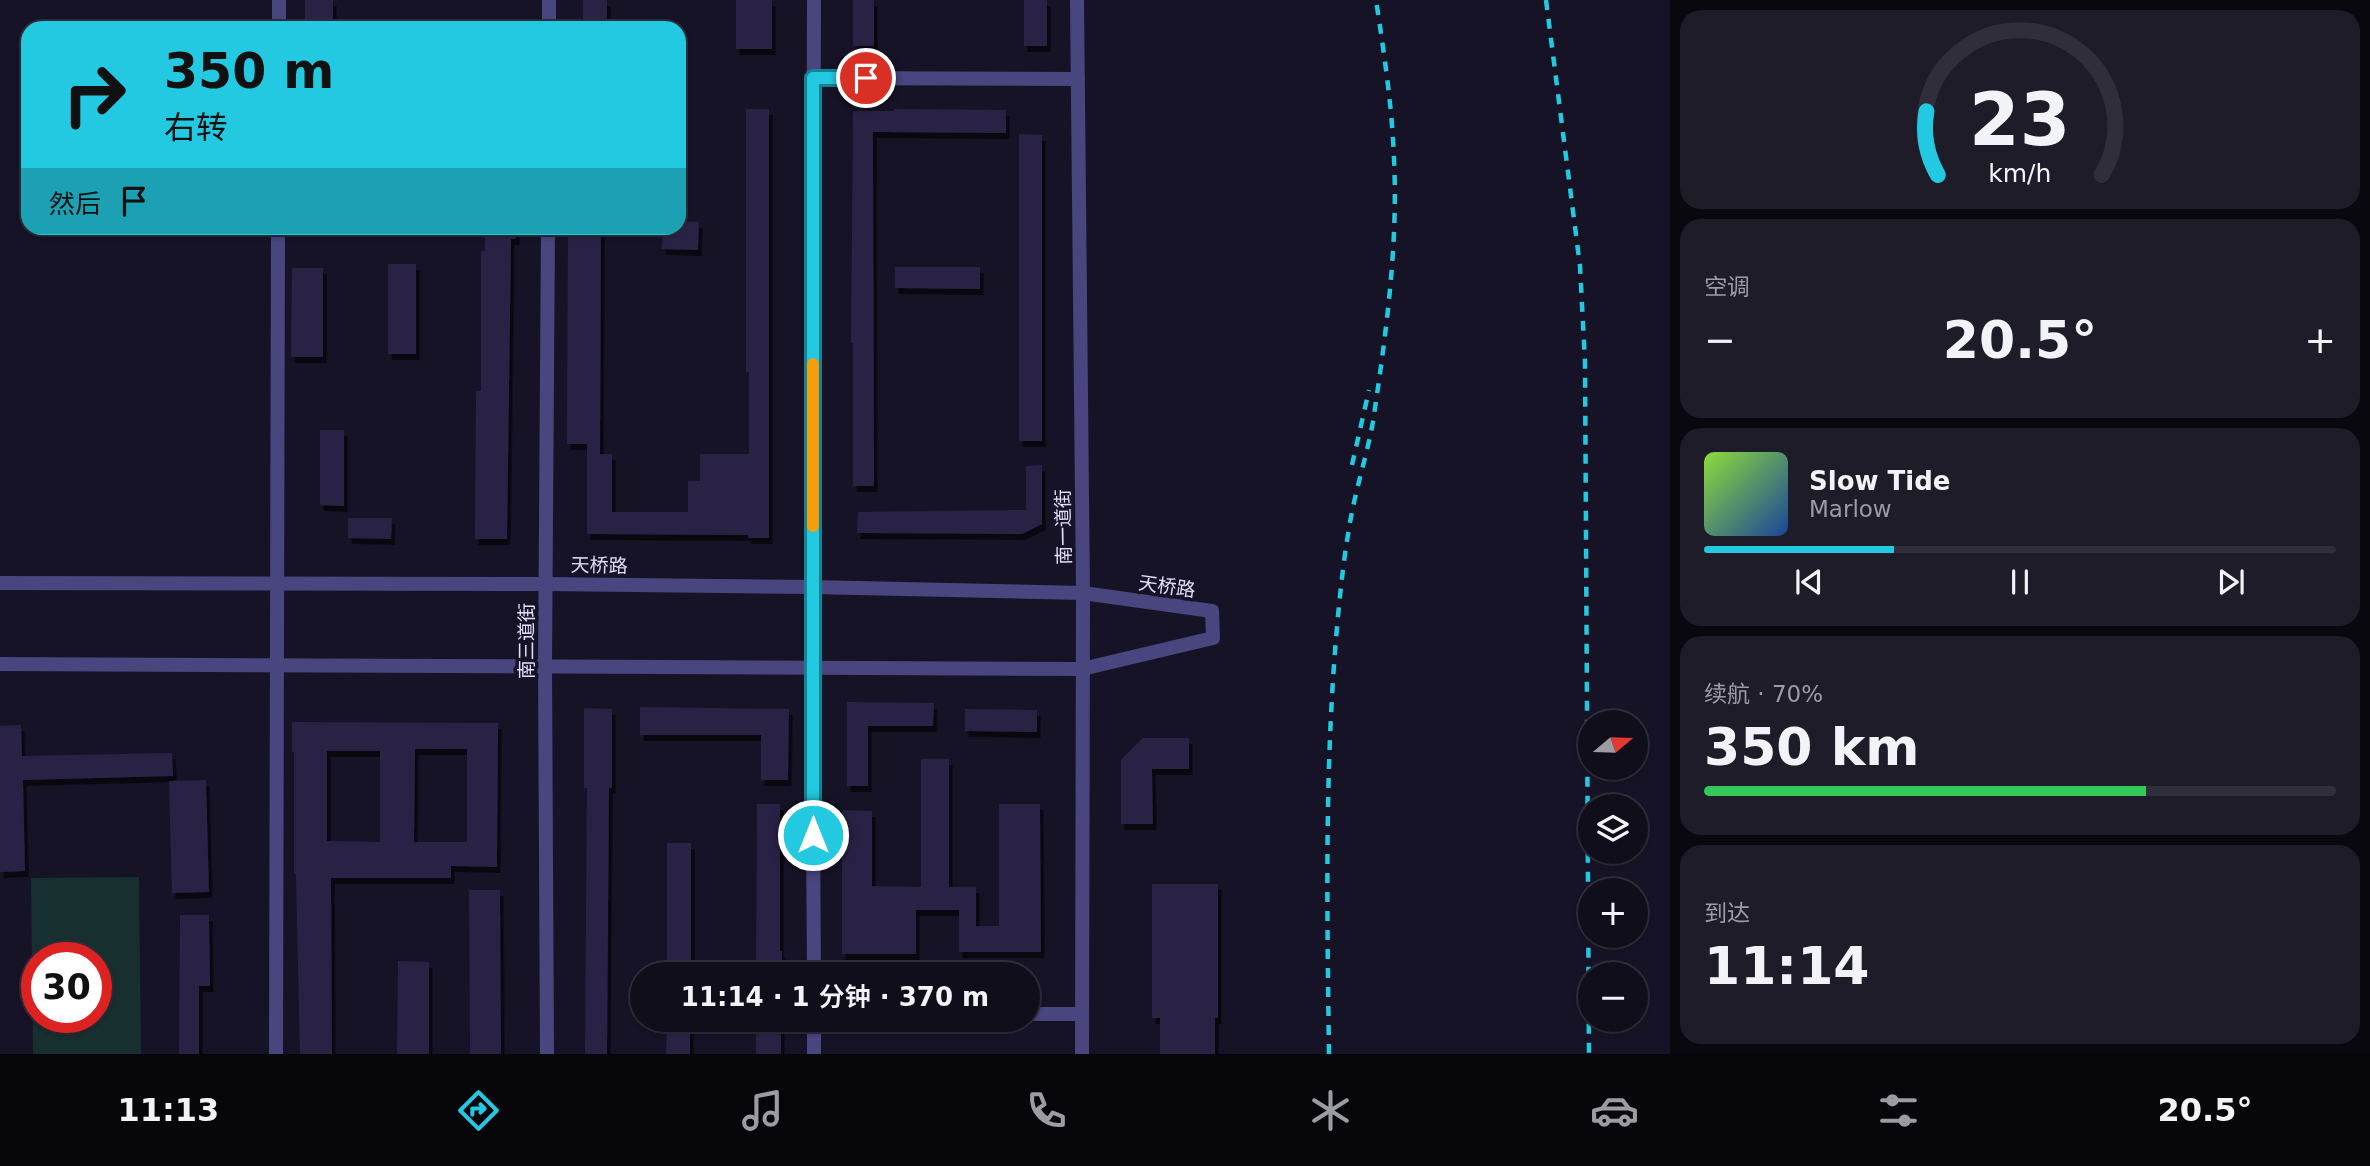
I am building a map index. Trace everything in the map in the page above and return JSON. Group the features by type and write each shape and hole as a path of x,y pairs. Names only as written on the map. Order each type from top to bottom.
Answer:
{"street":[{"path":"279,0 279,21"},
{"path":"549,0 549,21"},
{"path":"814,0 814,962"},
{"name":"南一道街","path":"1077,0 1083,593 1082,1054"},
{"path":"813,78 1078,79"},
{"path":"276,1054 278,235"},
{"name":"南三道街","path":"547,1054 545,584 548,235"},
{"name":"天桥路","path":"0,583 545,584 1083,593 1212,611 1213,638 1082,669 0,664"},
{"path":"1040,1014 1082,1014"},
{"path":"814,1032 814,1054"}],"green space":[{"path":"139,877 141,1054 33,1054 33,1033 112,1033 112,942 32,942 31,878"}],"building":[{"path":"305,0 333,0 333,21 305,21"},
{"path":"583,0 607,0 607,21 583,21"},
{"path":"736,0 772,0 772,49 736,49"},
{"path":"853,0 874,0 874,46 853,46"},
{"path":"1024,0 1047,0 1047,46 1024,46"},
{"path":"746,109 769,109 769,538 748,538 748,535 587,534 587,444 567,444 568,235 601,235 600,454 612,454 612,512 688,512 688,481 700,481 700,454 749,454 749,372 746,372"},
{"path":"1006,110 1006,133 873,132 874,486 853,486 853,111"},
{"path":"1019,134 1042,135 1042,441 1019,441"},
{"path":"686,221 699,222 698,250 662,249 663,235 686,235"},
{"path":"485,235 516,235 516,239 511,239 507,539 475,539 476,391 481,391 481,251 485,251"},
{"path":"388,264 416,264 416,354 388,354"},
{"path":"895,267 980,267 980,289 895,288"},
{"path":"292,268 323,268 323,357 291,357"},
{"path":"320,430 344,430 344,506 320,505"},
{"path":"1042,465 1042,524 1022,534 857,533 858,512 1026,510 1026,466"},
{"path":"348,518 392,518 391,539 348,538"},
{"path":"847,702 934,703 933,726 868,726 868,786 847,786"},
{"path":"640,707 789,709 788,780 761,780 761,735 640,735"},
{"path":"584,708 612,709 607,1054 585,1054 587,788 584,788"},
{"path":"965,709 1037,710 1037,732 965,731"},
{"path":"292,722 498,723 497,867 451,866 451,878 331,878 332,1054 300,1054","holes":["415,749 467,749 467,842 414,842","327,751 380,751 380,842 327,841"]},
{"path":"21,725 22,756 172,753 173,776 23,780 25,871 0,872 0,726"},
{"path":"1143,738 1189,738 1189,769 1152,769 1153,824 1121,824 1121,760"},
{"path":"921,759 949,759 949,887 976,887 976,926 999,926 999,804 1040,804 1041,952 959,952 959,910 916,910 916,954 842,954 842,810 872,811 872,886 921,887"},
{"path":"206,780 209,892 172,893 169,781"},
{"path":"757,804 780,804 782,962 756,962"},
{"path":"667,843 691,843 691,962 667,962"},
{"path":"1152,884 1218,884 1218,1018 1215,1018 1215,1054 1160,1054 1160,1018 1152,1018"},
{"path":"469,890 500,890 501,1054 470,1054"},
{"path":"180,915 209,915 210,986 199,986 199,1054 179,1054"},
{"path":"398,961 429,962 429,1054 397,1054"},
{"path":"667,1032 690,1032 690,1054 666,1054"},
{"path":"756,1032 781,1032 781,1054 756,1054"}],"railway":[{"path":"1329,1054 1328,825 1335,653 1347,540 1371,433 1379,377 1394,221 1391,119 1376,0"},
{"path":"1546,0 1580,266 1585,362 1589,1054"},
{"path":"1352,465 1369,390"}],"slow traffic":[{"path":"813,364 813,526"}],"route":[{"path":"813,835 813,78 866,78"}]}
